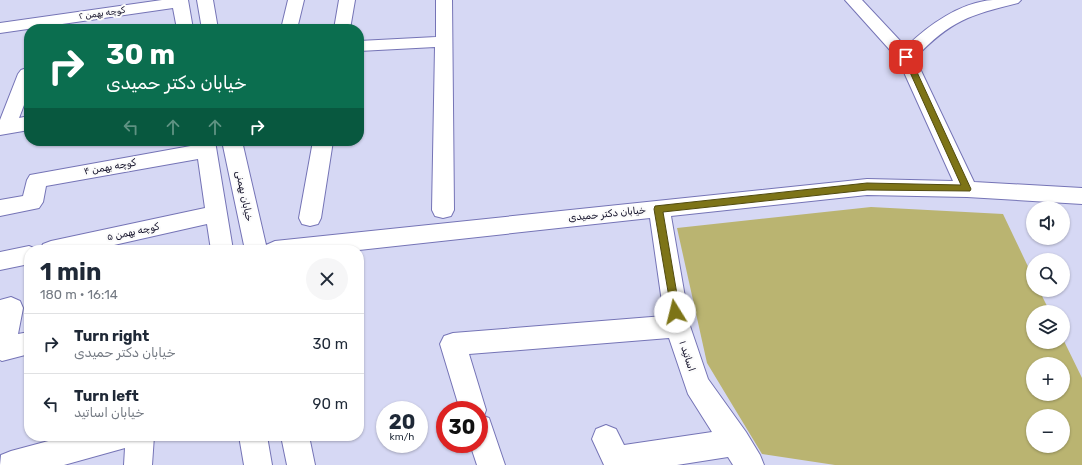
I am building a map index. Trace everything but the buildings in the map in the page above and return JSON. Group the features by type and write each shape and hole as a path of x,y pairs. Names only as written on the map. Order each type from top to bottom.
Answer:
{"street":[{"path":"205,0 209,24"},
{"path":"290,24 296,0"},
{"path":"343,24 347,0"},
{"path":"442,210 444,0"},
{"path":"854,0 906,57 967,189"},
{"path":"906,57 930,32 951,19 993,2 1013,0"},
{"path":"181,1 184,24"},
{"name":"کوچه بهمن ۲","path":"27,24 181,1"},
{"name":"کوچه بهمن ۲","path":"0,28 24,24"},
{"path":"364,46 444,42"},
{"path":"4,127 24,81"},
{"path":"4,127 24,123"},
{"path":"205,146 221,245"},
{"name":"کوچه بهمن ۴","path":"0,208 32,202 37,180 205,146"},
{"name":"خیابان بهمنی","path":"233,146 255,245"},
{"path":"310,218 322,146"},
{"name":"خیابان دکتر حمیدی","path":"323,245 867,187 967,189 1082,196"},
{"name":"اساتید ۱","path":"659,209 678,326 697,385 743,454"},
{"name":"کوچه بهمن ۵","path":"73,245 216,214"},
{"path":"0,261 24,256"},
{"path":"0,311 11,308 1,352"},
{"path":"471,401 453,344 678,326"},
{"path":"1,352 24,345"},
{"path":"10,465 101,441"},
{"path":"138,465 140,441"},
{"path":"254,441 258,465"},
{"path":"296,441 301,465"},
{"path":"487,453 491,465"},
{"path":"614,455 743,454"}],"shaded area":[{"path":"871,207 1003,214 1026,262 1026,297 1042,297 1046,305 1026,305 1026,349 1068,349 1082,378 1082,465 835,465 762,454 707,363 677,228"}],"route":[{"path":"675,312 659,209 867,187 967,189 906,57"}]}
